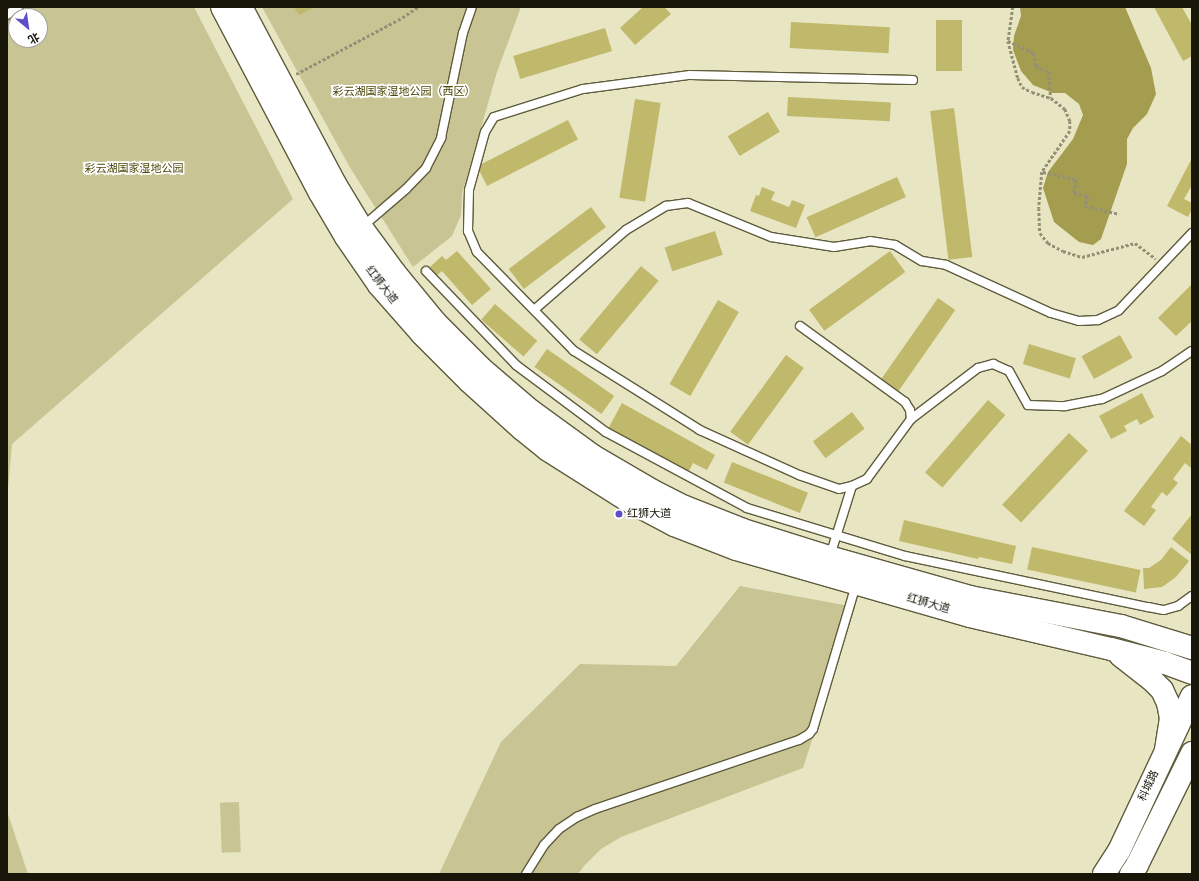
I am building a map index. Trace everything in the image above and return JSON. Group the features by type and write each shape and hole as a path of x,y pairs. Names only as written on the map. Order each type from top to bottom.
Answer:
{"main road":[{"name":"红狮大道","path":"222,7 320,193 360,258 379,285 422,334 497,408 548,450 577,470 674,525 736,549 970,616 1111,649 1165,663 1192,673"},
{"name":"红狮大道","path":"241,7 322,160 361,227 414,298 458,346 508,392 564,436 619,472 685,507 743,530 829,557 970,597 1121,626 1171,640 1192,648"},
{"path":"1111,649 1152,680 1162,690 1168,703 1171,718 1166,750"},
{"name":"科城路","path":"1104,874 1119,851 1192,696"},
{"path":"1131,874 1137,865 1192,753"}],"lane":[{"path":"7,15 18,7"},
{"path":"361,227 406,189 426,168 441,138 463,33 472,7"},
{"path":"913,80 690,75 583,89 494,117 485,132 469,190 468,231 477,252 574,351 700,430 799,475 839,490 868,479 911,419 978,368 993,364 1009,371 1028,405 1065,406 1102,399 1162,371 1192,351"},
{"path":"534,310 626,230 666,206 688,203 771,237 834,247 870,240 895,245 922,261 946,265 1051,313 1079,321 1098,320 1119,310 1192,233"},
{"path":"426,271 516,364 606,432 747,508 905,556 1148,607 1164,610 1178,606 1192,596"},
{"path":"800,326 905,402 910,410 911,419"},
{"path":"829,557 852,486"},
{"path":"526,874 544,845 559,829 577,817 602,806 799,740 809,734 813,729 857,584"}],"path":[{"path":"294,75 391,24 418,7"},
{"path":"1013,7 1008,41 1014,66 1022,86 1032,92 1051,98 1066,109 1070,121 1070,131 1042,172 1039,208 1040,233 1048,243 1063,251 1082,257 1135,243 1163,264"},
{"path":"1008,41 1034,53 1036,66 1049,72 1051,98"},
{"path":"1042,172 1077,180 1074,193 1088,196 1086,206 1120,214"}],"green space":[{"name":"彩云湖国家湿地公园","path":"7,7 194,7 293,199 12,444 7,500"},
{"name":"彩云湖国家湿地公园（西区）","path":"262,7 521,7 497,72 462,194 461,215 452,236 413,267 349,166"},
{"path":"740,586 855,607 803,768 621,837 601,849 578,874 439,874 501,742 580,664 676,666"},
{"path":"239,802 241,852 222,853 220,803"},
{"path":"7,811 28,874 7,874"}],"shaded area":[{"path":"1020,7 1125,7 1151,68 1156,94 1147,114 1133,128 1127,139 1127,164 1101,239 1093,245 1079,242 1054,222 1043,188 1048,172 1073,139 1083,115 1079,104 1065,93 1053,93 1033,85 1021,71 1013,50 1014,36 1021,16"}],"building":[{"path":"294,7 315,7 299,15"},
{"path":"643,7 664,7 671,14 635,45 620,28"},
{"path":"1154,7 1182,7 1192,25 1192,56 1183,61"},
{"path":"936,20 962,20 962,71 936,71"},
{"path":"791,22 890,27 889,53 790,48"},
{"path":"605,28 612,51 520,79 513,56"},
{"path":"788,97 891,102 890,121 787,116"},
{"path":"635,99 661,103 645,202 619,198"},
{"path":"954,108 972,257 948,260 930,111"},
{"path":"768,112 780,132 740,156 728,136"},
{"path":"568,120 578,140 487,186 477,166"},
{"path":"1192,158 1192,185 1184,199 1192,203 1192,209 1188,217 1167,206"},
{"path":"897,177 906,197 816,237 807,217"},
{"path":"762,187 775,192 771,200 789,207 792,200 805,205 796,228 750,211 756,195 759,196"},
{"path":"591,207 606,227 524,289 509,269"},
{"path":"715,231 723,255 672,271 665,247"},
{"path":"457,251 491,289 472,305 442,271 437,275 430,267 442,256 446,260"},
{"path":"890,251 905,272 824,331 809,310"},
{"path":"641,266 659,281 597,354 579,340"},
{"path":"1192,284 1192,321 1176,336 1158,318"},
{"path":"938,298 955,310 897,393 880,381"},
{"path":"718,300 739,312 690,396 670,384"},
{"path":"495,304 537,341 523,357 481,320"},
{"path":"1120,335 1133,358 1094,379 1082,356"},
{"path":"1029,344 1076,358 1070,378 1023,364"},
{"path":"547,349 614,396 602,414 534,367"},
{"path":"786,355 804,368 748,445 730,432"},
{"path":"1142,393 1154,417 1140,425 1137,419 1124,426 1127,431 1111,439 1099,416"},
{"path":"988,400 1005,415 942,488 925,472"},
{"path":"622,403 715,455 707,470 693,463 688,473 608,429"},
{"path":"852,412 865,429 826,458 813,441"},
{"path":"1069,433 1088,451 1021,522 1002,505"},
{"path":"1181,436 1192,445 1192,466 1191,468 1185,463 1173,479 1178,483 1167,496 1162,492 1151,507 1156,510 1144,526 1124,511"},
{"path":"732,462 808,493 800,513 724,482"},
{"path":"1192,514 1192,555 1172,539"},
{"path":"904,520 1016,546 1012,564 979,557 978,559 899,541"},
{"path":"1032,547 1141,570 1136,593 1027,569"},
{"path":"1171,547 1189,561 1176,577 1162,587 1144,589 1143,568 1149,568 1161,560"}],"place":[{"name":"红狮大道","path":"619,514"}]}
